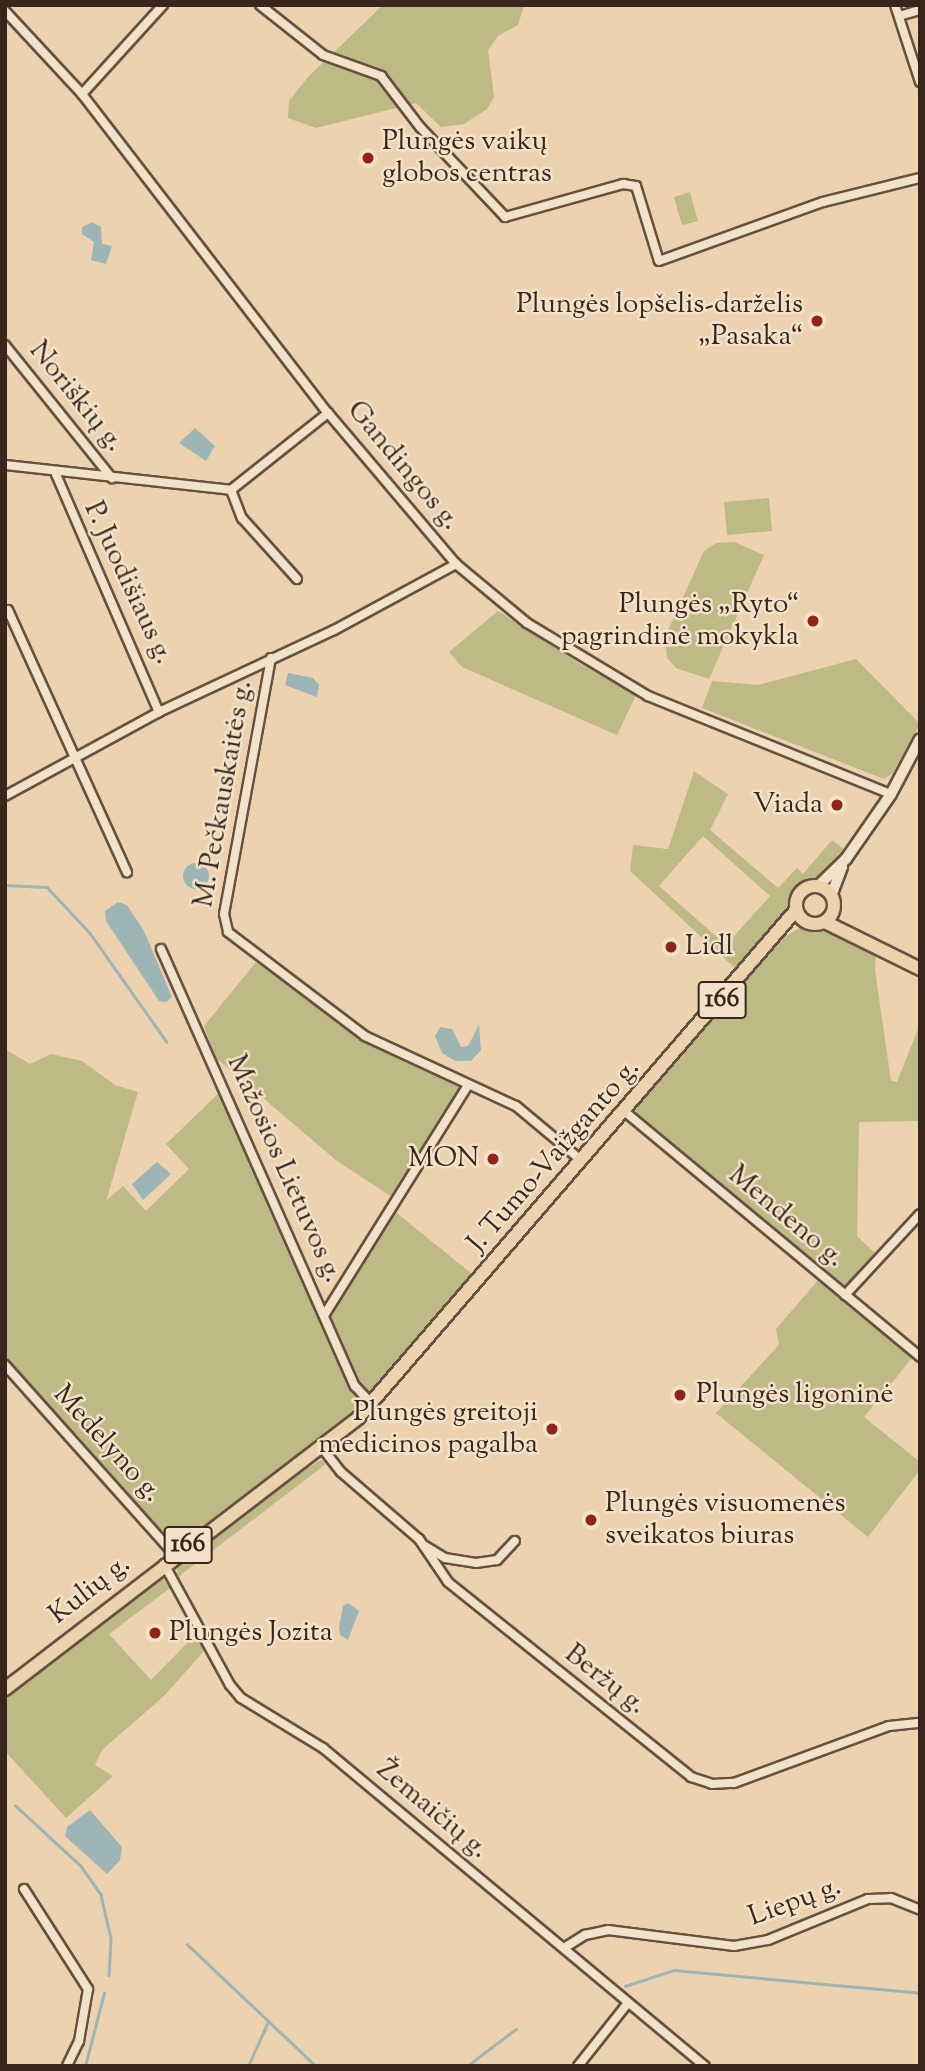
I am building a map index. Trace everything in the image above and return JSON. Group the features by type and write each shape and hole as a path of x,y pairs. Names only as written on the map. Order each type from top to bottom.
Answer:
{"main road":[{"path":"831,896 818,887 846,859 891,794 920,739"},
{"path":"829,917 831,896 846,859"},
{"name":"166","path":"796,910 800,893 818,887"},
{"path":"796,910 805,922 829,917 855,935 920,968"},
{"name":"J. Tumo-Vaižganto g.","path":"372,1404 773,941 796,910"},
{"name":"J. Tumo-Vaižganto g.","path":"773,941 805,922"},
{"name":"Kulių g.","path":"5,1689 175,1555 323,1449 372,1404"}],"street":[{"path":"82,94 163,5"},
{"path":"260,5 323,55 381,76 420,127 505,217 623,184 636,186 659,261 823,202 920,178"},
{"path":"895,5 920,82"},
{"path":"899,16 920,10"},
{"name":"Gandingos g.","path":"5,11 82,94 328,413 456,564 527,623 648,695 891,794"},
{"name":"Noriškių g.","path":"5,345 112,478"},
{"path":"5,465 232,490 328,413"},
{"name":"P. Juodišiaus g.","path":"55,472 159,712"},
{"path":"232,490 242,518 297,579"},
{"path":"5,796 159,712 456,564"},
{"path":"8,610 79,758 97,811 127,872"},
{"name":"M. Pečkauskaitės g.","path":"271,658 224,924 285,979 365,1036 516,1106 582,1161"},
{"name":"Mažosios Lietuvos g.","path":"161,949 355,1386 372,1404"},
{"path":"325,1314 468,1085"},
{"name":"Mendeno g.","path":"624,1111 920,1357"},
{"path":"845,1295 920,1214"},
{"name":"Medelyno g.","path":"5,1364 175,1555"},
{"name":"Beržų g.","path":"323,1449 341,1472 425,1546 448,1582 691,1777 712,1784 734,1783 889,1726 920,1723"},
{"path":"425,1546 445,1558 476,1563 497,1560 515,1541"},
{"name":"Žemaičių g.","path":"164,1564 230,1685 241,1698 323,1748 705,2066"},
{"path":"24,1889 88,1989 79,2041 67,2066"},
{"name":"Liepų g.","path":"564,1948 585,1935 608,1930 734,1946 768,1940 868,1899 891,1898 920,1910"},
{"path":"578,2066 628,2003"}],"shaded area":[{"path":"383,5 524,5 518,25 498,36 488,50 494,97 487,109 464,124 441,127 416,103 316,128 288,118 289,101 308,77"},
{"path":"690,192 698,221 682,225 674,197"},
{"path":"769,498 772,531 727,535 724,502"},
{"path":"734,542 764,555 709,679 676,668 667,658 665,637 704,551 716,543"},
{"path":"498,611 582,665 637,693 617,735 462,667 449,652"},
{"path":"856,659 920,724 892,774 884,779 702,708 712,681 758,685"},
{"path":"694,771 728,794 710,830 778,888 797,868 803,874 832,840 845,850 827,874 798,888 791,910 739,972 630,871 633,845 668,849","holes":["703,836 770,896 726,945 659,886"]},
{"path":"801,927 823,927 876,952 875,970 891,1081 897,1082 920,1024 920,1121 859,1122 857,1236 877,1255 847,1288 636,1113 637,1105 777,942"},
{"path":"256,962 361,1040 460,1086 392,1197 337,1161 216,1058 204,1026"},
{"path":"5,1049 30,1064 51,1054 82,1061 115,1085 138,1092 106,1201 123,1186 146,1211 189,1169 166,1144 221,1091 324,1321 393,1210 472,1274 338,1427 183,1541 169,1539 5,1356"},
{"path":"819,1279 912,1358 864,1417 920,1462 920,1470 868,1537 716,1413 779,1345 776,1329"},
{"path":"321,1460 326,1464 178,1577 176,1565 258,1499"},
{"path":"155,1578 163,1579 170,1588 109,1634 151,1680 196,1634 205,1650 164,1696 102,1750 95,1765 113,1776 66,1818 5,1751 5,1695"}],"water":[{"path":"92,222 101,227 102,244 112,246 106,264 91,260 94,242 82,234 82,227"},
{"path":"195,428 215,446 206,461 179,443"},
{"path":"288,673 313,678 319,685 317,697 285,685"},
{"path":"196,863 205,867 209,876 205,885 196,889 187,885 183,876 187,867"},
{"path":"118,902 127,905 144,931 172,997 166,1002 159,1001 106,921 105,911"},
{"path":"479,1025 481,1050 471,1061 455,1061 442,1053 435,1036 440,1027 452,1029 461,1047 468,1046"},
{"path":"157,1162 171,1174 143,1200 132,1184"},
{"path":"348,1603 359,1611 348,1640 340,1635 339,1627 343,1606"},
{"path":"90,1810 122,1847 120,1860 107,1874 65,1836 67,1827"}],"waterway":[{"path":"5,885 47,887 90,933 167,1042"},
{"path":"15,1805 81,1866 101,1895 111,1938 109,1975"},
{"path":"187,1944 316,2066"},
{"path":"625,1986 674,1970 920,1993"},
{"path":"85,2066 104,1993"},
{"path":"248,2066 268,2022"},
{"path":"467,2066 516,2029"}],"place":[{"name":"Plungės vaikų globos centras","path":"368,158"},
{"name":"Plungės lopšelis-darželis „Pasaka“","path":"817,321"},
{"name":"Plungės „Ryto“ pagrindinė mokykla","path":"813,621"},
{"name":"Viada","path":"837,805"},
{"name":"Lidl","path":"671,947"},
{"name":"MON","path":"493,1159"},
{"name":"Plungės ligoninė","path":"680,1395"},
{"name":"Plungės greitoji medicinos pagalba","path":"552,1429"},
{"name":"Plungės visuomenės sveikatos biuras","path":"591,1520"},
{"name":"Plungės Jozita","path":"155,1633"}]}
